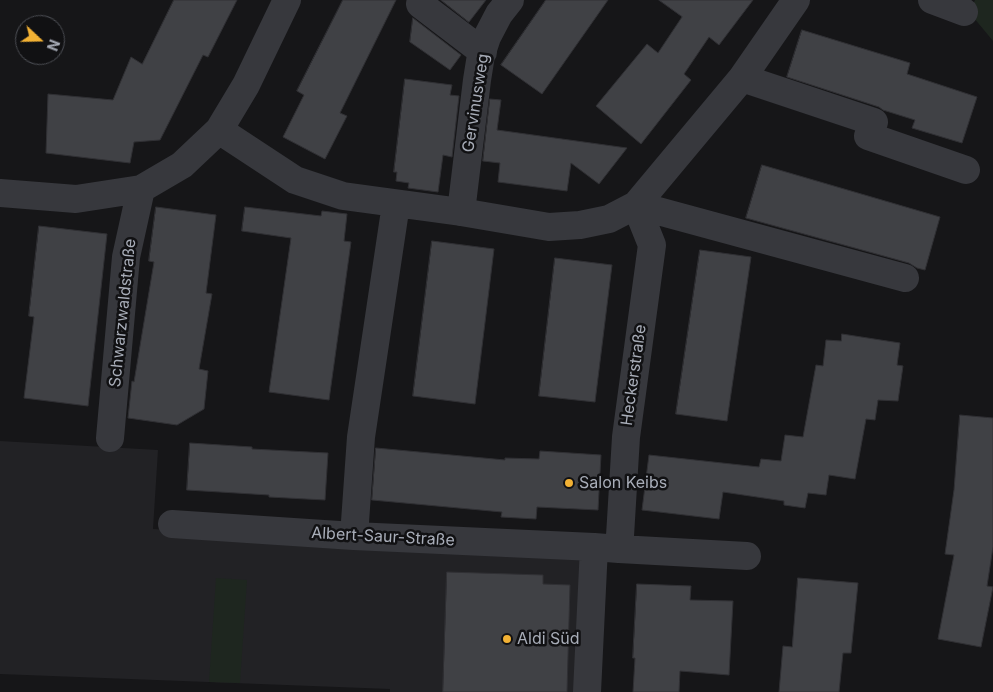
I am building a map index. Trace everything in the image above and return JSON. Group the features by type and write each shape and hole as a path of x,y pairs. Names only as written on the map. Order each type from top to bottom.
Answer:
{"street":[{"path":"0,192 76,199 141,188 182,165 219,130 246,85 287,0"},
{"name":"Gervinusweg","path":"461,212 477,80 483,52 495,21 510,0"},
{"path":"219,130 294,180 343,196 461,212 549,227 580,225 610,219 636,205 742,78 796,0"},
{"path":"932,0 964,12"},
{"path":"420,4 483,52"},
{"path":"742,78 874,122 868,136 966,170"},
{"name":"Schwarzwaldstraße","path":"110,438 126,257 141,188"},
{"path":"354,536 361,437 396,204"},
{"path":"636,205 905,278"},
{"name":"Heckerstraße","path":"606,548 620,536 626,436 652,246 636,205"},
{"name":"Albert-Saur-Straße","path":"172,524 354,536 747,556"},
{"path":"587,692 606,548"}],"shaded area":[{"path":"975,0 993,0 993,41 969,12"},
{"path":"0,441 158,450 153,529 581,554 575,692 390,692 390,689 0,674"},
{"path":"216,578 247,580 240,683 209,682"}],"building":[{"path":"174,0 237,0 208,57 203,55 160,140 134,142 130,163 46,153 48,94 113,100 131,57 142,64"},
{"path":"343,0 396,0 340,113 347,116 325,159 283,137 304,95 297,91"},
{"path":"441,0 486,0 469,22"},
{"path":"546,0 608,0 542,94 501,65"},
{"path":"659,0 753,0 719,45 709,37 684,74 691,80 641,144 596,106 647,44 658,53 682,17"},
{"path":"413,18 461,55 450,70 410,42"},
{"path":"802,30 910,63 907,74 977,97 962,143 912,128 915,120 787,77"},
{"path":"405,79 452,85 450,95 459,96 452,157 443,155 438,192 408,188 409,183 396,181 397,172 394,172"},
{"path":"490,99 501,100 497,130 627,148 599,184 571,163 567,191 498,182 500,163 483,161"},
{"path":"762,165 940,217 925,270 909,263 746,218"},
{"path":"156,207 216,215 206,293 212,294 199,369 208,371 204,409 177,425 128,418 132,381 134,382 154,262 149,261"},
{"path":"245,207 321,216 322,211 347,214 344,241 351,242 329,400 269,392 291,238 242,231"},
{"path":"39,226 107,234 88,406 24,398 34,317 29,316"},
{"path":"432,241 494,249 475,404 413,396"},
{"path":"700,250 751,257 727,421 676,414"},
{"path":"555,258 612,265 595,402 539,396"},
{"path":"842,334 900,343 897,365 903,366 898,401 878,400 875,420 866,419 855,479 829,475 826,495 808,493 805,508 784,505 784,501 723,492 719,519 642,510 649,455 759,467 761,459 781,461 785,435 803,437 816,365 823,366 826,340 841,341"},
{"path":"960,415 993,418 993,547 987,586 993,587 981,647 938,639 954,555 945,554 954,490"},
{"path":"190,443 252,447 252,449 328,453 325,500 187,490"},
{"path":"376,448 505,460 505,458 539,459 540,451 601,455 598,510 537,507 536,519 501,517 502,512 372,500"},
{"name":"Aldi Süd","path":"447,572 543,575 543,584 570,585 567,692 443,692"},
{"path":"798,578 858,583 851,653 843,653 839,692 779,692 783,646 792,647"},
{"path":"637,584 691,586 690,600 733,601 729,675 680,671 679,692 633,692"}],"place":[{"name":"Salon Keibs","path":"569,483"},
{"name":"Aldi Süd","path":"507,639"}]}
